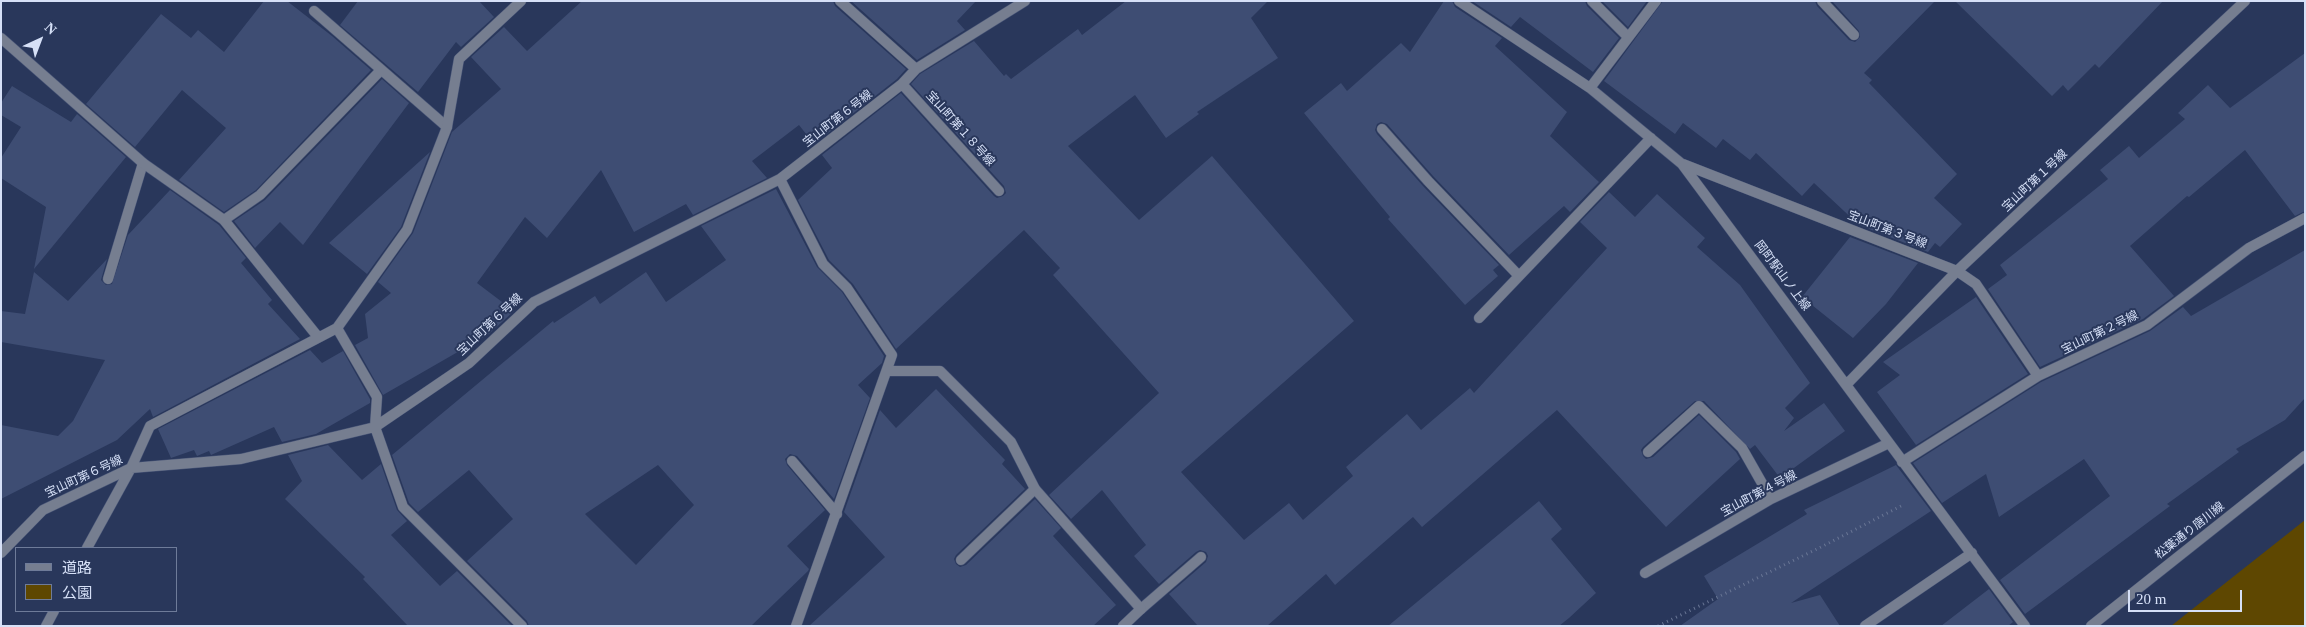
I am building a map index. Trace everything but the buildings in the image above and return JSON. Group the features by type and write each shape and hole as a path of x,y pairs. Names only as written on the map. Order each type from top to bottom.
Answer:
{"street":[{"path":"89,547 131,468 150,426 337,328 407,230 447,127 459,59 521,1"},
{"path":"840,1 916,69"},
{"name":"岡町駅山ノ上線","path":"1459,1 1590,88 1682,164 2025,626"},
{"path":"1592,1 1628,37"},
{"path":"1590,88 1656,1"},
{"path":"1822,1 1854,35"},
{"name":"宝山町第１号線","path":"1847,384 1957,271 2245,1"},
{"name":"宝山町第６号線","path":"1,552 43,510 131,468 241,459 375,427 469,363 534,302 780,179 902,84 916,69 1021,2"},
{"path":"314,11 447,127"},
{"path":"1,38 144,162 224,220 318,337"},
{"path":"224,220 260,195 381,70"},
{"name":"宝山町第１８号線","path":"902,84 999,191"},
{"path":"1382,129 1428,181 1519,276"},
{"path":"1479,318 1651,138"},
{"path":"108,279 144,162"},
{"name":"宝山町第３号線","path":"1682,164 1957,271 1976,284 2038,376"},
{"path":"780,179 823,264 847,288 892,355 796,626"},
{"name":"宝山町第２号線","path":"1902,462 2038,376 2147,325 2249,248 2305,218"},
{"path":"337,328 377,397 375,427 403,507 522,626"},
{"path":"887,371 940,371 1011,442 1035,489 1141,609"},
{"path":"1648,452 1699,406 1742,448 1772,499"},
{"name":"宝山町第４号線","path":"1645,573 1772,499 1889,443"},
{"name":"松葉通り唐川線","path":"2091,626 2305,456"},
{"path":"792,461 837,514"},
{"path":"961,560 1035,489"},
{"path":"1865,626 1972,553"},
{"path":"1123,626 1201,557"},
{"path":"46,626 53,612"}],"path":[{"path":"1658,626 1819,548 1926,493"}],"green space":[{"path":"2305,520 2305,626 2171,626"}]}
